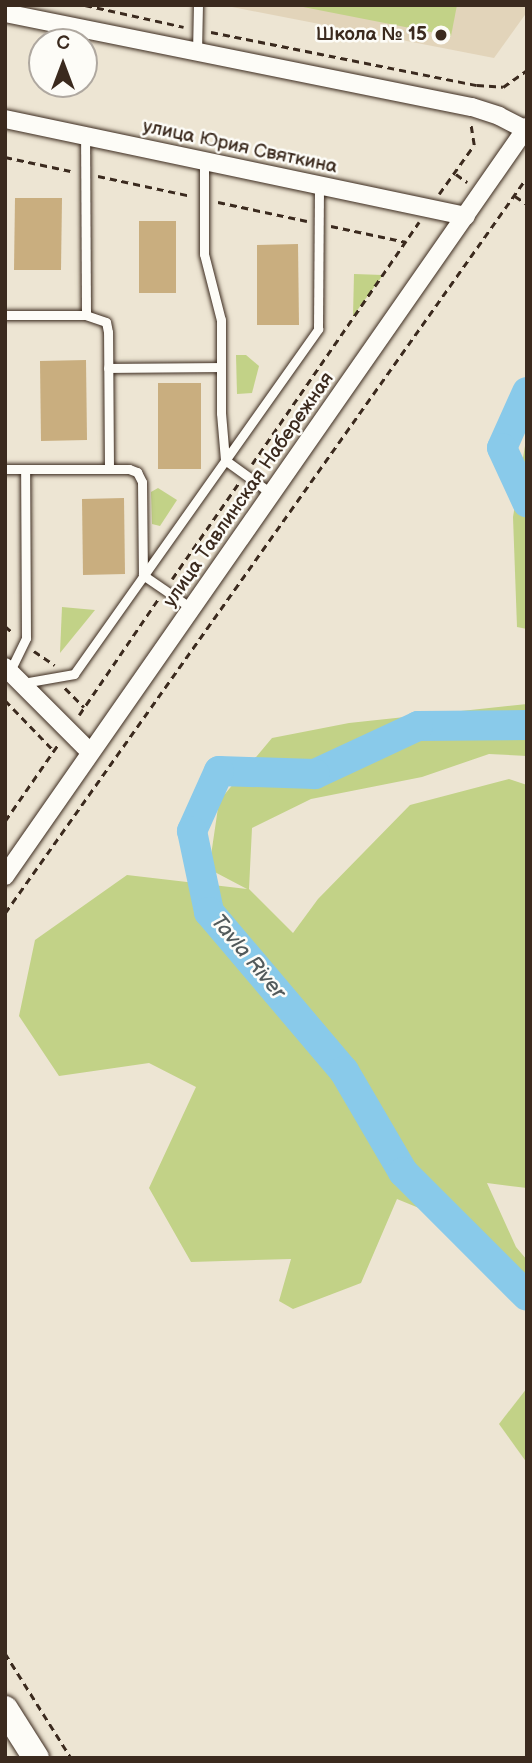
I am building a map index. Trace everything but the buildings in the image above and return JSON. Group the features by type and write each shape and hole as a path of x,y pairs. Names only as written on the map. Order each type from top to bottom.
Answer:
{"main road":[{"path":"5,1709 36,1758"}],"street":[{"path":"5,13 472,107 526,128"},
{"name":"улица Юрия Святкина","path":"5,120 466,216"},
{"name":"улица Тавлинская Набережная","path":"5,876 526,128"},
{"path":"11,674 90,752"}],"lane":[{"path":"197,52 198,5"},
{"path":"85,136 86,315"},
{"path":"204,161 204,254 221,320 221,413 225,460"},
{"path":"25,469 26,638 11,674 74,674 318,329 319,185"},
{"path":"5,315 86,315 106,322 109,468"},
{"path":"108,368 221,367"},
{"path":"225,460 272,494"},
{"path":"5,469 129,468 137,472 142,482 143,575"},
{"path":"143,575 191,608"}],"path":[{"path":"85,5 477,85 503,87 527,70"},
{"path":"5,821 474,145 470,120 477,85"},
{"path":"5,913 527,177"},
{"path":"514,195 527,204"},
{"path":"5,700 54,751"},
{"path":"5,1653 71,1758"}],"shaded area":[{"name":"Школа № 15","path":"222,5 527,5 527,12 494,58"}],"green space":[{"path":"293,5 457,5 451,36"},
{"path":"354,274 383,275 353,316"},
{"path":"236,355 246,355 259,366 252,393 237,394"},
{"path":"527,434 527,629 517,627 513,517"},
{"path":"158,488 177,500 160,526 152,524 151,492"},
{"path":"62,607 95,610 60,653"},
{"path":"527,704 527,756 489,754 422,777 311,799 252,828 249,889 293,933 318,899 410,805 509,779 527,785 527,1188 487,1183 516,1247 527,1260 527,1309 466,1251 475,1231 397,1199 361,1283 293,1309 279,1301 291,1259 191,1262 149,1188 196,1087 149,1063 59,1076 19,1016 35,940 127,875 247,889 209,869 219,801 272,738 349,723"},
{"path":"527,1388 527,1463 499,1424"}],"waterway":[{"name":"Tavla River","path":"527,392 502,448 527,502"},
{"name":"Tavla River","path":"527,725 418,726 315,774 219,771 192,831 209,912 344,1071 403,1172 527,1296"}],"place":[{"name":"Школа № 15","path":"441,35"}]}
